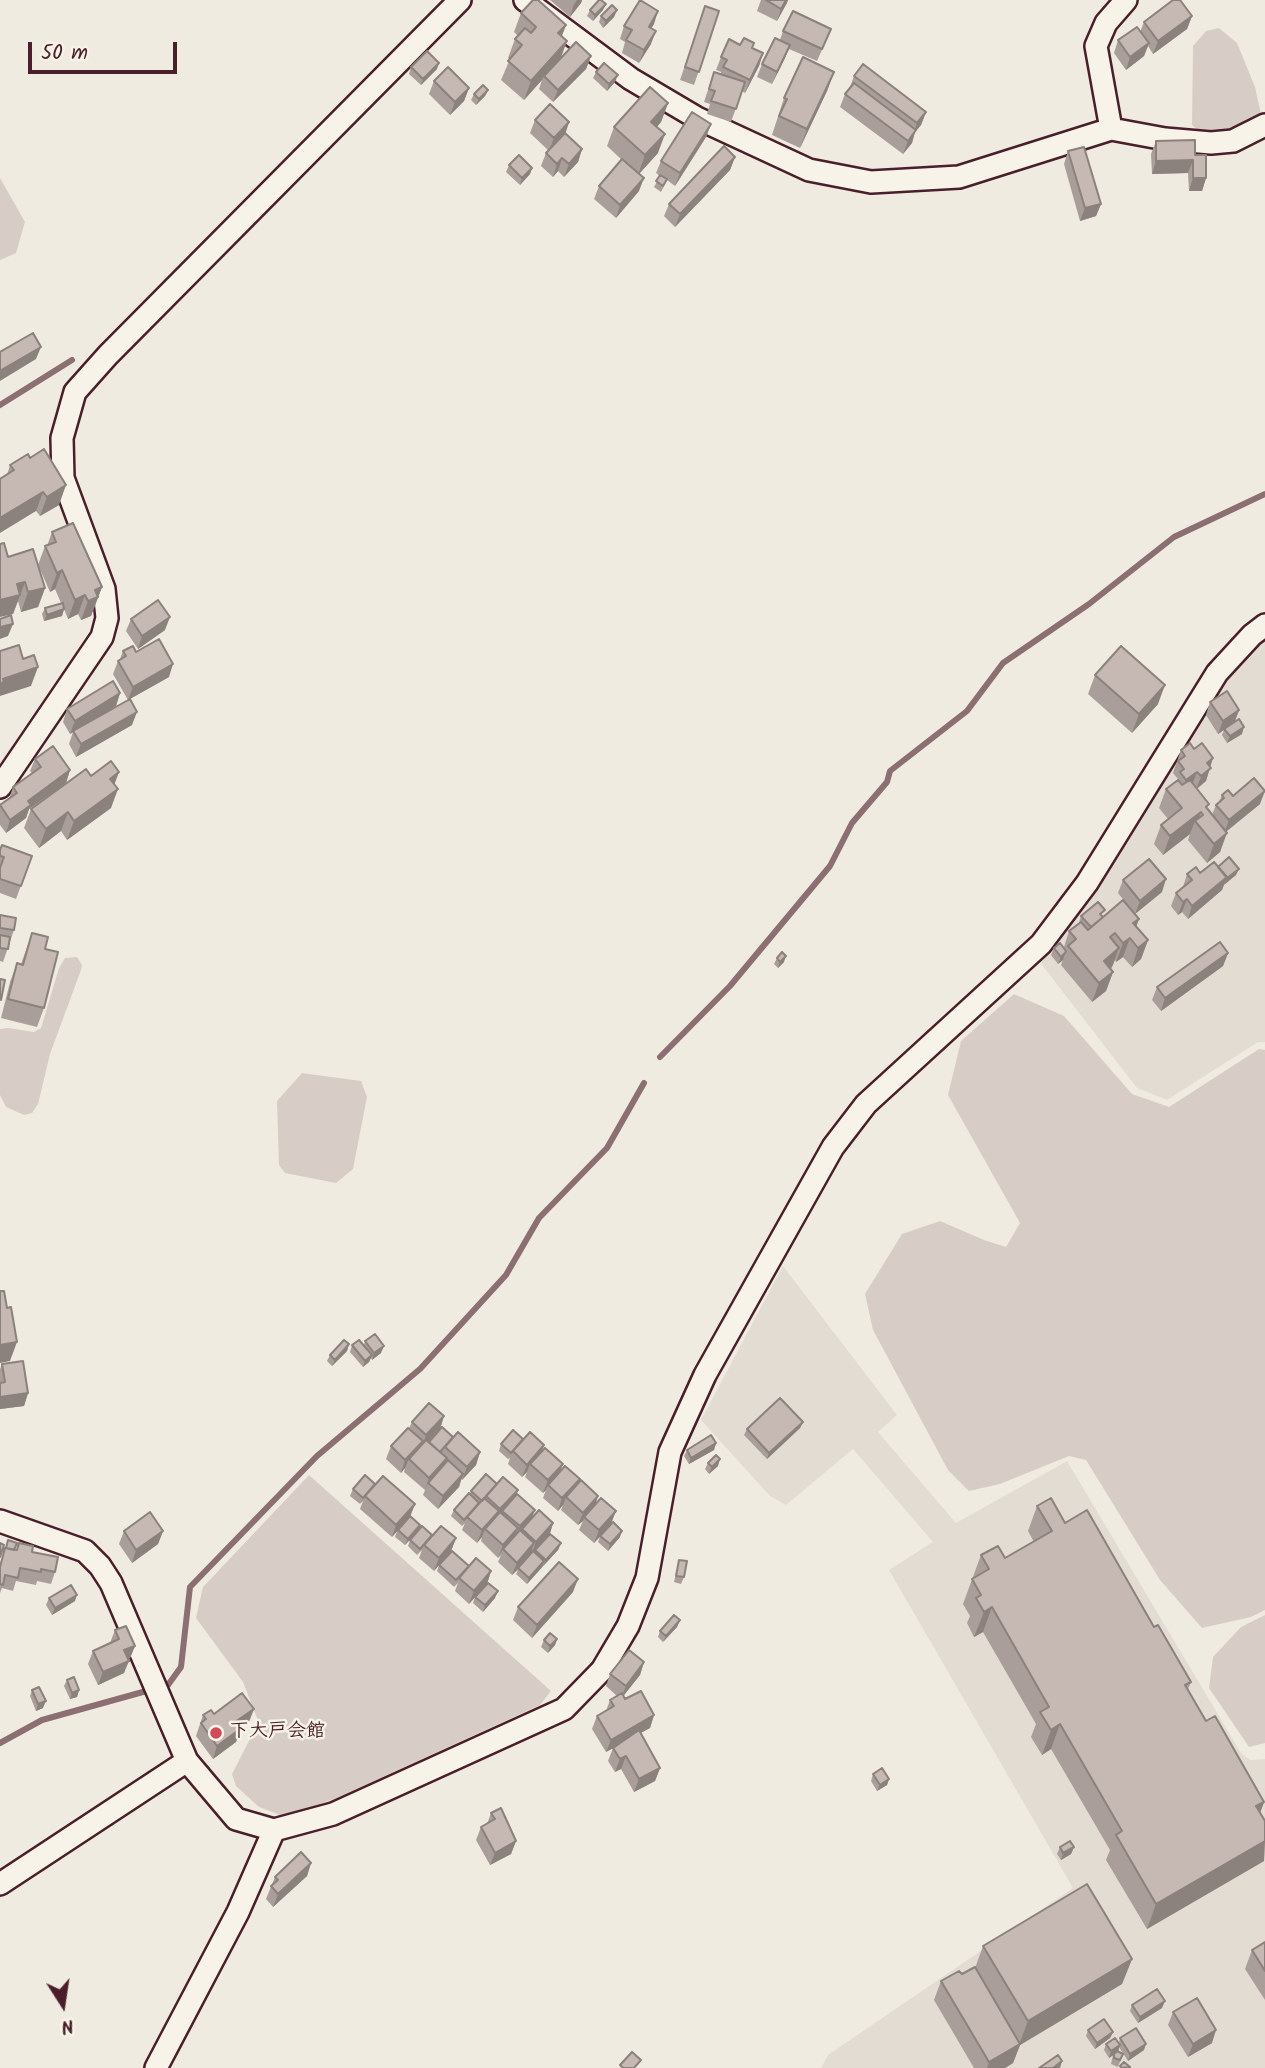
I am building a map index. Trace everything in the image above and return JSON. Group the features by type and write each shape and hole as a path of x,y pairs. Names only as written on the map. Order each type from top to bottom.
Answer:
{"street":[{"path":"0,787 102,637 107,618 104,589 63,478 62,438 75,392 108,355 460,0"},
{"path":"525,0 631,79 697,118 809,170 871,181 959,177 1111,129 1165,139 1211,143 1233,141 1265,125"},
{"path":"1111,129 1096,46 1106,23 1126,0"},
{"path":"0,1521 85,1551 111,1583 187,1760 236,1819 274,1830 333,1814 564,1709 602,1670 628,1626 647,1578 670,1452 705,1375 833,1147 866,1104 1041,944 1087,883 1217,673 1252,635 1265,625"},
{"path":"0,1884 187,1760"},
{"path":"156,2068 238,1912 274,1830"}],"shaded area":[{"path":"1219,28 1237,43 1255,87 1261,114 1255,122 1208,139 1192,125 1193,46 1206,31"},
{"path":"0,178 25,222 16,253 0,260"},
{"path":"1265,639 1265,1042 1258,1042 1167,1100 1137,1088 1039,961 1092,892 1220,684"},
{"path":"77,957 82,965 81,970 50,1054 38,1104 32,1113 24,1115 6,1107 0,1095 0,1029 34,1032 41,1028 59,968 65,958"},
{"path":"1014,994 1064,1016 1132,1094 1169,1107 1259,1049 1265,1050 1265,1610 1251,1617 1202,1628 1160,1580 1086,1460 1069,1456 1000,1484 969,1491 948,1470 873,1330 865,1294 902,1234 940,1221 1006,1247 1020,1223 948,1095 961,1041"},
{"path":"302,1073 361,1081 367,1097 353,1169 336,1183 285,1173 279,1165 277,1101"},
{"path":"783,1266 897,1415 878,1432 956,1523 1067,1461 1241,1753 1250,1760 1265,1759 1265,2068 821,2068 828,2055 1073,1888 889,1570 933,1542 853,1449 786,1505 770,1496 701,1420"},
{"path":"309,1475 551,1691 540,1705 339,1797 285,1817 259,1807 236,1786 232,1774 251,1737 257,1718 243,1682 196,1618 203,1587"},
{"path":"1265,1615 1265,1743 1249,1747 1209,1688 1213,1657 1241,1627"}],"building":[{"path":"533,0 538,0 566,25 558,33 567,41 531,81 508,61 522,45 515,39 525,28 531,33 536,27 521,13"},
{"path":"599,0 606,4 595,15 590,10"},
{"path":"640,0 658,11 649,27 656,31 644,50 626,40 632,30 624,26"},
{"path":"766,0 786,0 781,9"},
{"path":"1173,0 1180,0 1192,16 1158,41 1144,22"},
{"path":"612,5 617,10 606,21 601,16"},
{"path":"705,6 719,11 699,72 685,67"},
{"path":"793,11 831,29 822,49 783,31"},
{"path":"1137,27 1149,43 1130,57 1118,40"},
{"path":"744,38 754,43 752,48 763,53 750,80 723,67 727,60 721,57 729,39 740,45"},
{"path":"775,38 790,45 777,72 762,64"},
{"path":"576,42 591,56 558,90 544,76"},
{"path":"427,51 439,63 423,79 411,67"},
{"path":"803,57 834,72 807,129 779,116 787,99 784,98"},
{"path":"604,63 618,75 609,84 596,72"},
{"path":"863,64 926,112 917,123 854,76"},
{"path":"448,67 469,88 455,102 434,81"},
{"path":"714,72 745,82 736,109 711,101 715,91 709,89"},
{"path":"854,83 916,130 908,141 845,94"},
{"path":"483,85 488,90 479,99 474,94"},
{"path":"650,87 668,103 651,122 665,134 645,155 614,127"},
{"path":"550,104 569,122 554,138 535,120"},
{"path":"692,112 711,124 680,173 661,161"},
{"path":"565,133 582,149 569,164 562,158 557,164 546,153"},
{"path":"1195,140 1195,155 1206,155 1206,178 1193,178 1193,160 1156,161 1156,141"},
{"path":"724,146 735,157 680,214 669,204"},
{"path":"1084,147 1101,204 1085,208 1068,151"},
{"path":"519,155 532,168 522,178 509,165"},
{"path":"622,159 644,178 620,205 599,186"},
{"path":"660,175 667,179 663,186 656,181"},
{"path":"33,333 41,347 0,371 0,352"},
{"path":"44,449 66,485 47,497 43,492 0,518 0,479 14,470 10,465 28,454 30,458"},
{"path":"73,523 102,587 95,590 98,597 88,601 85,595 75,600 62,570 57,573 45,546 56,542 52,532"},
{"path":"4,543 8,557 33,549 45,588 28,592 25,582 17,584 20,595 0,600 0,544"},
{"path":"158,600 170,617 142,636 131,619"},
{"path":"63,603 64,609 47,615 45,608"},
{"path":"11,615 13,624 0,627 0,619"},
{"path":"159,639 173,664 133,687 118,661 126,656 123,651 133,646 136,652"},
{"path":"19,645 23,659 34,655 38,667 3,679 4,682 0,683 0,651"},
{"path":"1121,646 1165,685 1139,714 1095,675"},
{"path":"113,681 120,693 75,721 67,709"},
{"path":"1227,691 1239,710 1223,721 1210,702"},
{"path":"130,699 137,712 81,744 73,731"},
{"path":"1239,719 1244,727 1230,736 1224,729"},
{"path":"1190,743 1194,749 1202,743 1213,758 1207,763 1211,768 1201,776 1197,772 1186,780 1180,772 1184,769 1178,761 1185,756 1181,750"},
{"path":"53,746 70,770 28,801 31,805 10,820 0,805 17,793 13,787 41,767 35,759"},
{"path":"111,761 119,772 110,779 118,789 74,821 68,812 46,829 31,809 86,769 91,776"},
{"path":"1254,778 1265,791 1229,820 1216,805 1228,790 1233,796"},
{"path":"1178,780 1182,785 1190,780 1209,804 1206,807 1227,833 1214,844 1195,821 1203,815 1201,812 1170,836 1161,825 1182,808 1166,789"},
{"path":"2,845 32,856 21,886 0,879 4,857 0,856"},
{"path":"1229,857 1239,869 1227,878 1218,867"},
{"path":"1149,859 1166,879 1140,901 1123,880"},
{"path":"1214,862 1227,877 1192,906 1187,899 1183,902 1176,893 1192,880 1187,874 1196,867 1200,873"},
{"path":"1123,900 1139,919 1133,923 1148,940 1138,948 1130,938 1123,943 1115,933 1110,937 1119,948 1104,961 1113,972 1099,983 1068,946 1076,939 1069,931 1081,922 1088,930"},
{"path":"1098,902 1105,910 1100,914 1103,917 1091,927 1081,916"},
{"path":"0,915 16,918 14,930 0,928"},
{"path":"32,933 48,937 45,949 58,952 44,1008 8,999 17,963 23,965"},
{"path":"0,935 10,937 8,949 0,948"},
{"path":"1220,942 1228,953 1165,998 1157,987"},
{"path":"1060,943 1066,951 1061,957 1054,948"},
{"path":"782,952 786,956 780,962 777,958"},
{"path":"0,979 5,980 1,1000 0,999"},
{"path":"0,1291 4,1291 7,1308 11,1307 17,1342 0,1345"},
{"path":"375,1334 384,1346 374,1353 365,1341"},
{"path":"344,1340 349,1344 335,1360 330,1355"},
{"path":"359,1340 372,1355 365,1361 352,1345"},
{"path":"23,1361 28,1393 0,1397 0,1383 5,1382 2,1364"},
{"path":"780,1398 803,1422 769,1453 747,1429"},
{"path":"429,1403 444,1416 426,1435 412,1422"},
{"path":"442,1427 453,1437 440,1452 429,1442"},
{"path":"408,1428 423,1441 405,1460 391,1446"},
{"path":"513,1430 523,1439 511,1453 501,1444"},
{"path":"458,1432 480,1452 467,1467 445,1447"},
{"path":"530,1432 544,1445 527,1465 513,1451"},
{"path":"711,1435 716,1443 691,1458 687,1450"},
{"path":"426,1440 447,1458 429,1478 409,1459"},
{"path":"545,1448 563,1464 548,1480 530,1464"},
{"path":"716,1455 720,1459 712,1467 708,1463"},
{"path":"448,1460 463,1474 443,1496 428,1483"},
{"path":"565,1466 580,1479 562,1498 548,1485"},
{"path":"486,1474 497,1484 482,1501 471,1491"},
{"path":"365,1475 375,1484 363,1498 353,1489"},
{"path":"383,1476 415,1504 396,1525 365,1496"},
{"path":"503,1477 518,1490 500,1509 486,1496"},
{"path":"581,1480 598,1496 583,1513 566,1497"},
{"path":"469,1493 479,1503 464,1520 454,1510"},
{"path":"517,1494 535,1510 520,1526 502,1511"},
{"path":"484,1498 499,1511 482,1530 467,1517"},
{"path":"601,1498 616,1511 599,1530 584,1517"},
{"path":"1051,1498 1065,1523 1087,1510 1154,1627 1158,1625 1191,1682 1185,1685 1206,1721 1215,1716 1264,1802 1256,1806 1265,1821 1265,1841 1156,1904 1116,1835 1122,1831 1060,1724 1051,1730 1040,1712 1049,1707 992,1607 984,1612 976,1598 981,1595 972,1579 989,1569 981,1555 998,1546 1005,1558 1052,1531 1037,1506"},
{"path":"539,1510 553,1523 536,1542 522,1529"},
{"path":"150,1512 163,1531 136,1550 124,1531"},
{"path":"500,1512 518,1528 503,1545 485,1529"},
{"path":"410,1516 420,1525 408,1539 398,1530"},
{"path":"613,1522 622,1531 610,1544 600,1536"},
{"path":"422,1526 432,1535 420,1549 410,1540"},
{"path":"441,1526 456,1538 439,1558 424,1545"},
{"path":"520,1530 534,1543 517,1563 503,1549"},
{"path":"550,1534 561,1543 546,1560 535,1550"},
{"path":"8,1540 17,1543 14,1550 6,1548"},
{"path":"19,1543 33,1546 32,1552 58,1557 55,1572 20,1568 18,1578 5,1575 3,1585 0,1584 0,1567 5,1548 17,1550"},
{"path":"452,1551 469,1566 456,1580 439,1565"},
{"path":"533,1551 544,1561 529,1578 518,1568"},
{"path":"476,1558 491,1571 474,1591 459,1578"},
{"path":"679,1560 687,1561 684,1577 676,1576"},
{"path":"559,1562 578,1579 537,1625 518,1607"},
{"path":"488,1583 498,1591 485,1605 475,1597"},
{"path":"71,1585 77,1595 55,1608 49,1598"},
{"path":"674,1615 680,1620 666,1636 660,1631"},
{"path":"126,1626 135,1646 124,1650 129,1661 103,1672 93,1651 119,1639 115,1630"},
{"path":"550,1633 557,1639 550,1646 544,1640"},
{"path":"629,1650 644,1662 626,1686 610,1674"},
{"path":"74,1677 79,1690 72,1693 67,1680"},
{"path":"39,1687 46,1701 38,1704 32,1690"},
{"path":"641,1691 654,1715 611,1740 597,1716 614,1706 610,1700 622,1693 625,1699"},
{"path":"242,1693 254,1709 235,1722 240,1729 217,1746 201,1723 206,1719 203,1715 211,1710 214,1714"},
{"path":"639,1730 660,1768 639,1779 626,1756 620,1759 613,1748"},
{"path":"882,1768 889,1779 880,1785 873,1774"},
{"path":"501,1808 516,1841 495,1853 481,1827 495,1819 491,1813"},
{"path":"1070,1841 1074,1847 1063,1853 1060,1847"},
{"path":"301,1852 311,1863 278,1894 271,1886 278,1880 275,1877"},
{"path":"1087,1884 1132,1959 1028,2021 983,1946"},
{"path":"1265,1942 1265,1971 1252,1950"},
{"path":"975,1967 1020,2044 989,2062 941,1981 959,1971 962,1974"},
{"path":"1157,1989 1165,2001 1140,2017 1132,2005"},
{"path":"1197,1998 1216,2030 1193,2044 1173,2012"},
{"path":"1104,2019 1113,2032 1097,2043 1088,2030"},
{"path":"1136,2028 1146,2044 1130,2054 1120,2038"},
{"path":"1115,2038 1120,2045 1111,2051 1106,2044"},
{"path":"1117,2051 1123,2054 1120,2060 1114,2058"},
{"path":"632,2052 641,2060 634,2068 623,2068 620,2065"},
{"path":"1058,2055 1062,2061 1053,2068 1039,2068"},
{"path":"1124,2062 1130,2067 1122,2068 1120,2066"}],"waterway":[{"path":"0,405 72,360"},
{"path":"660,1057 730,986 830,866 852,823 887,782 890,771 967,711 1003,663 1089,604 1174,537 1265,494"},
{"path":"0,1743 42,1720 168,1685 181,1667 190,1587 317,1456 420,1369 506,1275 539,1218 607,1148 644,1083"}],"place":[{"name":"下大戸会館","path":"216,1733"}]}
